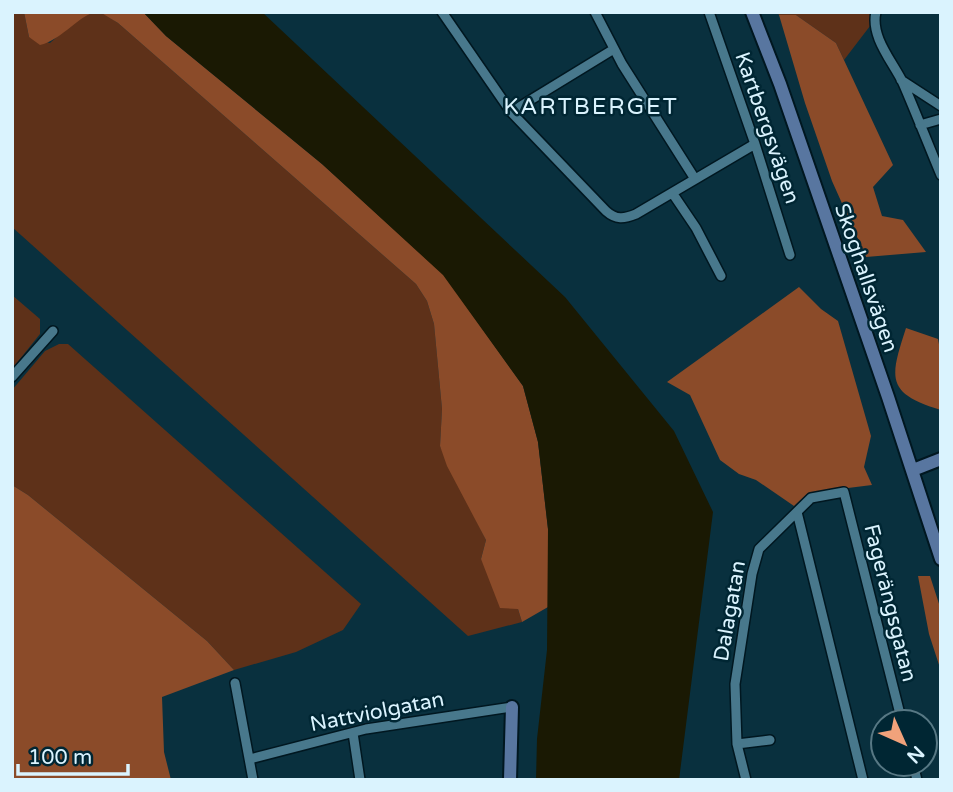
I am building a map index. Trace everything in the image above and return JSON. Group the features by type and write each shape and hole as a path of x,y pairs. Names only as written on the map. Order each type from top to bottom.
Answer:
{"main road":[{"name":"Skoghallsvägen","path":"752,12 780,85 913,470 941,559"},
{"path":"913,470 941,459"},
{"path":"510,780 512,707"}],"street":[{"path":"442,12 511,112 614,217 626,218 673,194 755,144"},
{"path":"595,12 614,49 695,179"},
{"name":"Kartbergsvägen","path":"709,12 790,255"},
{"path":"875,16 886,54 901,80 941,175"},
{"path":"511,112 614,49"},
{"path":"901,80 941,106"},
{"path":"920,125 941,119"},
{"path":"673,194 696,228 721,276"},
{"path":"12,377 53,331"},
{"name":"Dalagatan","path":"746,780 737,744 735,684 751,574 759,549 811,498 844,492"},
{"name":"Fagerängsgatan","path":"844,492 898,708"},
{"path":"797,512 863,780"},
{"path":"235,683 253,780"},
{"name":"Nattviolgatan","path":"249,756 366,729 512,707"},
{"path":"353,733 360,780"},
{"path":"737,744 770,740"}],"shaded area":[{"path":"12,12 24,12 29,37 50,43 85,15 98,12 111,18 416,284 427,301 434,324 442,409 440,446 486,540 481,559 518,609 522,622 468,636 12,227"},
{"path":"24,12 94,12 54,39 40,45 29,37"},
{"path":"100,12 143,12 166,36 322,164 444,275 523,386 538,442 548,529 548,607 522,622 518,609 500,608 481,559 486,540 447,466 440,446 442,409 434,324 427,301 416,284 118,23"},
{"path":"143,12 262,12 565,297 674,431 713,512 679,780 536,780 537,739 547,650 548,529 538,442 523,386 443,275 322,164 166,36"},
{"path":"777,12 872,12 870,26 844,60 836,43 796,15 779,15"},
{"path":"779,15 796,15 836,43 893,165 873,187 882,216 903,220 926,252 866,257 832,181"},
{"path":"799,287 821,309 838,321 871,436 864,467 872,485 808,493 794,506 720,460 690,395 667,382"},
{"path":"12,295 40,319 40,334 12,369"},
{"path":"906,328 938,339 941,355 941,410 910,397 901,390 896,381 897,360"},
{"path":"59,344 68,344 361,604 343,630 296,652 234,670 207,641 28,495 12,485 12,390 45,351"},
{"path":"12,485 28,495 207,641 234,670 162,697 164,752 171,780 12,780"},
{"path":"918,576 930,576 941,610 941,671 929,634"}],"district":[{"name":"KARTBERGET","path":"591,107"}]}
